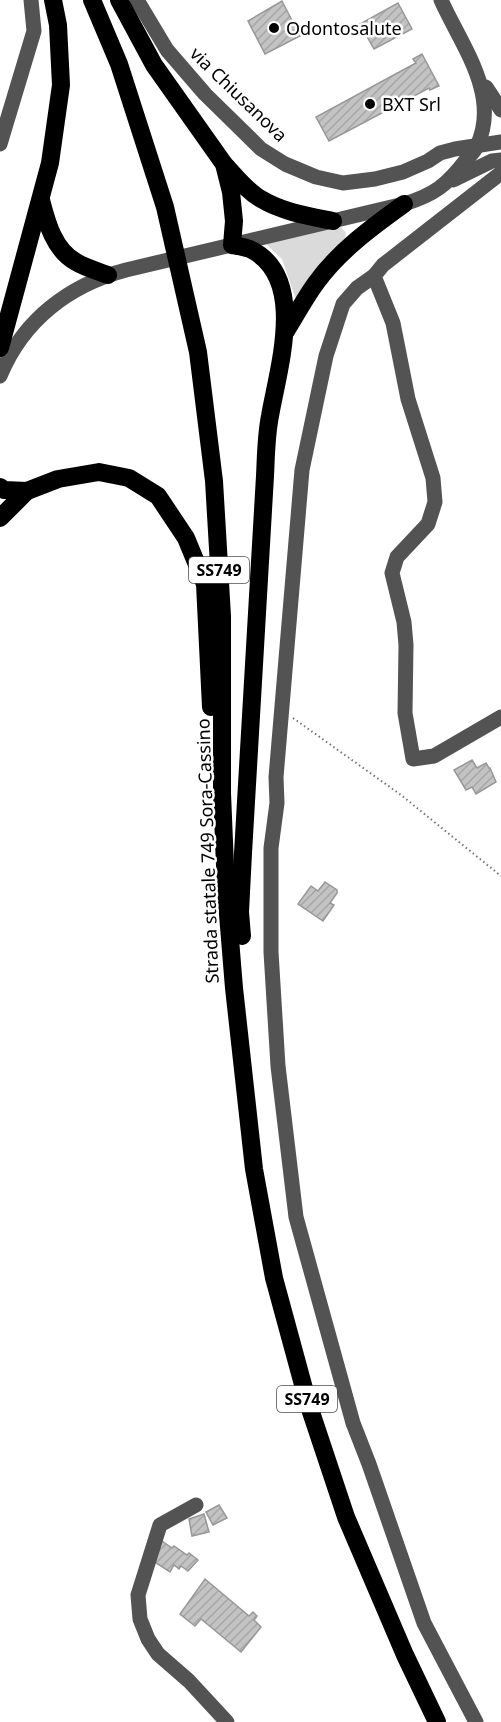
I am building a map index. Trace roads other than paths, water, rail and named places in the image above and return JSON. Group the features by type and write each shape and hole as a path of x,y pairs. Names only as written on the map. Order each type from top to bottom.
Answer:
{"highway":[{"path":"0,348 50,163 61,85 58,24 53,0"},
{"name":"Strada statale 749 Sora-Cassino","path":"92,0 119,64 165,207 198,352 214,481 222,616 222,793 226,890 234,988 254,1169 274,1278 308,1403 346,1517 405,1655 437,1722"},
{"path":"119,0 154,65 224,164 242,183 260,198 283,210 333,221"},
{"path":"224,164 231,192 234,221 232,244 250,249 266,260 273,269 280,284 286,331 269,420 265,476 240,912 247,1023 242,1058"},
{"path":"40,200 46,223 58,246 76,262 108,275"},
{"path":"286,331 317,282 340,255 404,204"},
{"path":"0,487 4,490 27,491 58,479 99,472 129,478 158,496 186,538 205,584 216,837 226,890"},
{"path":"0,518 27,491"}],"street":[{"path":"0,144 34,31 31,0"},
{"name":"via Chiusanova","path":"137,0 167,50 205,94 261,149 285,164 316,177 343,183 375,179 403,172 455,148 501,142"},
{"path":"441,0 480,78 501,110"},
{"path":"450,181 477,146 487,118 480,78"},
{"path":"0,376 20,340 40,317 61,298 85,284 126,270 422,199 450,181 492,161 501,160"},
{"path":"476,1722 424,1623 353,1423 296,1217 278,1066 271,952 271,848 278,803 276,777 302,470 326,356 343,304 383,265 501,173"},
{"path":"374,276 393,323 408,399 433,478 435,502 428,524 397,557 392,573 404,622 405,713 413,759 434,756 501,717"},
{"path":"196,1505 160,1525 138,1595 140,1619 148,1639 158,1654 189,1681 227,1722"}],"place":[{"name":"Odontosalute","path":"274,28"},
{"name":"BXT Srl","path":"370,104"}]}
